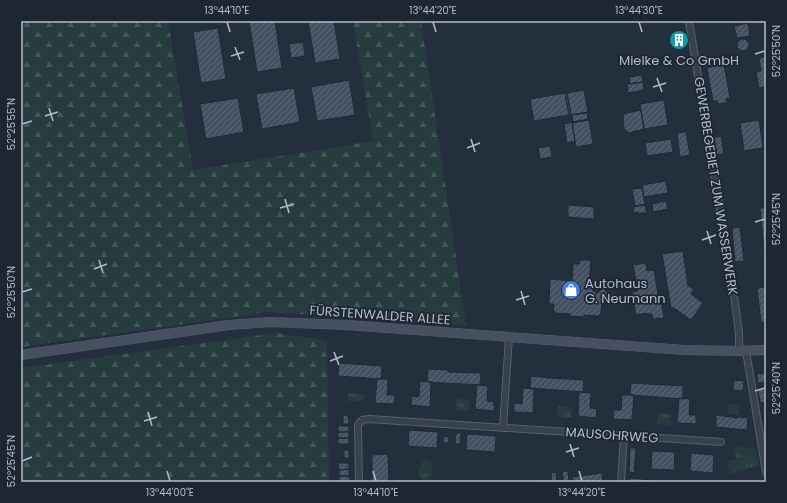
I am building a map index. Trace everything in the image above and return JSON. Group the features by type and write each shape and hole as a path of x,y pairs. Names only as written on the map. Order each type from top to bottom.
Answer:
{"main road":[{"name":"FÜRSTENWALDER ALLEE","path":"21,355 229,325 270,322 347,325 684,350 766,350"}],"street":[{"name":"GEWERBEGEBIET ZUM WASSERWERK","path":"689,21 742,351 766,472"},
{"path":"503,428 509,337"},
{"name":"MAUSOHRWEG","path":"359,482 358,425 362,420 369,419 721,442"},
{"path":"621,482 624,436"}],"green space":[{"path":"21,21 168,21 193,170 373,141 353,21 421,21 466,325 268,312 21,347"},
{"path":"276,333 327,341 329,482 21,482 21,368"},
{"path":"348,393 364,394 364,401 347,401"},
{"path":"456,399 469,400 469,411 455,410"},
{"path":"728,404 739,405 738,414 728,414"},
{"path":"558,406 572,407 571,418 557,417"},
{"path":"658,413 671,414 671,425 657,424"},
{"path":"733,447 756,448 759,465 730,474 727,461 736,460"},
{"path":"425,460 430,461 432,465 432,472 431,479 424,481 419,477 419,468"}],"building":[{"path":"249,21 275,21 282,68 257,72"},
{"path":"308,21 334,21 340,59 315,63"},
{"path":"748,23 750,36 737,38 734,26"},
{"path":"218,28 226,79 201,83 193,32"},
{"name":"Mielke & Co GmbH","path":"682,36 683,43 676,44 675,38"},
{"path":"741,39 745,39 749,45 745,51 741,51 737,47 737,43"},
{"path":"303,42 305,56 291,58 289,44"},
{"path":"766,57 766,87 759,88 756,72 761,71 759,58"},
{"path":"724,64 730,98 726,99 727,103 718,104 717,101 713,101 707,68"},
{"path":"642,75 643,82 630,84 629,77"},
{"path":"349,80 355,115 317,121 311,87"},
{"path":"643,82 644,90 628,93 627,84"},
{"path":"294,88 300,122 262,129 256,94"},
{"path":"584,90 588,112 571,115 567,93"},
{"path":"565,93 567,93 571,115 569,115"},
{"path":"565,93 569,115 534,121 530,99"},
{"path":"238,98 244,132 206,139 200,104"},
{"path":"664,100 668,125 644,129 640,104"},
{"path":"641,110 644,129 629,133 624,129 623,114"},
{"path":"588,112 589,120 572,122 571,115"},
{"path":"587,113 588,119 573,122 572,115"},
{"path":"589,120 593,144 576,147 572,123"},
{"path":"759,120 763,148 744,151 740,123"},
{"path":"572,122 575,141 567,143 564,124"},
{"path":"686,132 690,155 680,157 677,133"},
{"path":"721,136 724,154 717,155 714,137"},
{"path":"671,139 673,152 647,156 645,143"},
{"path":"550,146 552,157 540,159 538,148"},
{"path":"666,181 668,193 644,197 642,185"},
{"path":"642,188 645,204 635,206 632,189"},
{"path":"666,201 668,209 653,212 652,204"},
{"path":"568,205 594,207 594,219 568,217"},
{"path":"645,205 647,213 634,213 633,207"},
{"path":"760,208 766,208 766,260 765,260"},
{"path":"740,227 744,261 735,262 732,228"},
{"path":"683,251 688,286 694,289 691,294 703,303 691,320 674,308 671,308 662,254"},
{"name":"Autohaus G. Neumann","path":"580,260 591,260 589,283 593,283 593,291 595,291 596,294 603,288 609,294 602,301 601,313 598,316 570,316 570,314 556,313 553,310 554,304 549,304 550,279 572,281 573,264 579,264"},
{"path":"646,263 647,271 654,270 664,318 653,319 652,314 647,313 636,315 632,292 638,291 633,265"},
{"path":"766,287 766,322 761,323 757,288"},
{"path":"339,363 382,366 381,379 338,376"},
{"path":"428,369 448,370 448,372 481,373 480,385 427,382"},
{"path":"766,373 766,382 758,383 757,374"},
{"path":"531,376 584,380 583,392 530,388"},
{"path":"377,379 388,379 387,395 395,395 394,404 375,403"},
{"path":"734,380 744,381 743,391 733,390"},
{"path":"420,381 431,382 430,407 411,405 412,396 419,397"},
{"path":"631,383 683,386 683,399 630,395"},
{"path":"477,385 488,386 487,401 494,402 494,411 475,409"},
{"path":"523,388 534,389 533,413 514,412 514,403 522,404"},
{"path":"758,389 764,389 764,391 766,390 766,402 760,403"},
{"path":"579,392 591,393 590,408 597,409 596,418 578,416"},
{"path":"622,395 634,395 632,420 613,419 614,410 621,410"},
{"path":"679,398 690,399 689,415 696,415 696,424 677,423"},
{"path":"348,415 349,424 343,424 343,416"},
{"path":"716,415 748,418 747,430 716,427"},
{"path":"338,426 349,426 349,432 338,432"},
{"path":"409,430 438,432 437,448 408,446"},
{"path":"338,432 349,432 349,438 338,438"},
{"path":"456,433 461,433 460,444 455,444"},
{"path":"467,434 496,436 495,452 466,450"},
{"path":"444,436 449,437 448,443 443,443"},
{"path":"338,438 349,438 349,444 338,444"},
{"path":"630,448 636,448 634,473 629,472"},
{"path":"344,450 349,450 349,458 344,458"},
{"path":"652,451 675,452 674,470 651,469"},
{"path":"691,453 714,455 713,473 690,471"},
{"path":"388,454 389,482 372,482 372,455"},
{"path":"338,463 349,463 349,469 339,470"},
{"path":"349,469 349,476 339,476 339,470"},
{"path":"568,471 569,482 564,482 562,472"},
{"path":"556,472 557,482 552,482 551,473"},
{"path":"602,473 603,482 573,482 572,477"},
{"path":"339,476 349,476 350,482 339,482"},
{"path":"630,478 662,481 662,482 630,482"},
{"path":"547,479 548,482 524,482 533,481"}],"place":[{"name":"Mielke & Co GmbH","path":"679,40"},
{"name":"Autohaus G. Neumann","path":"571,290"}]}
